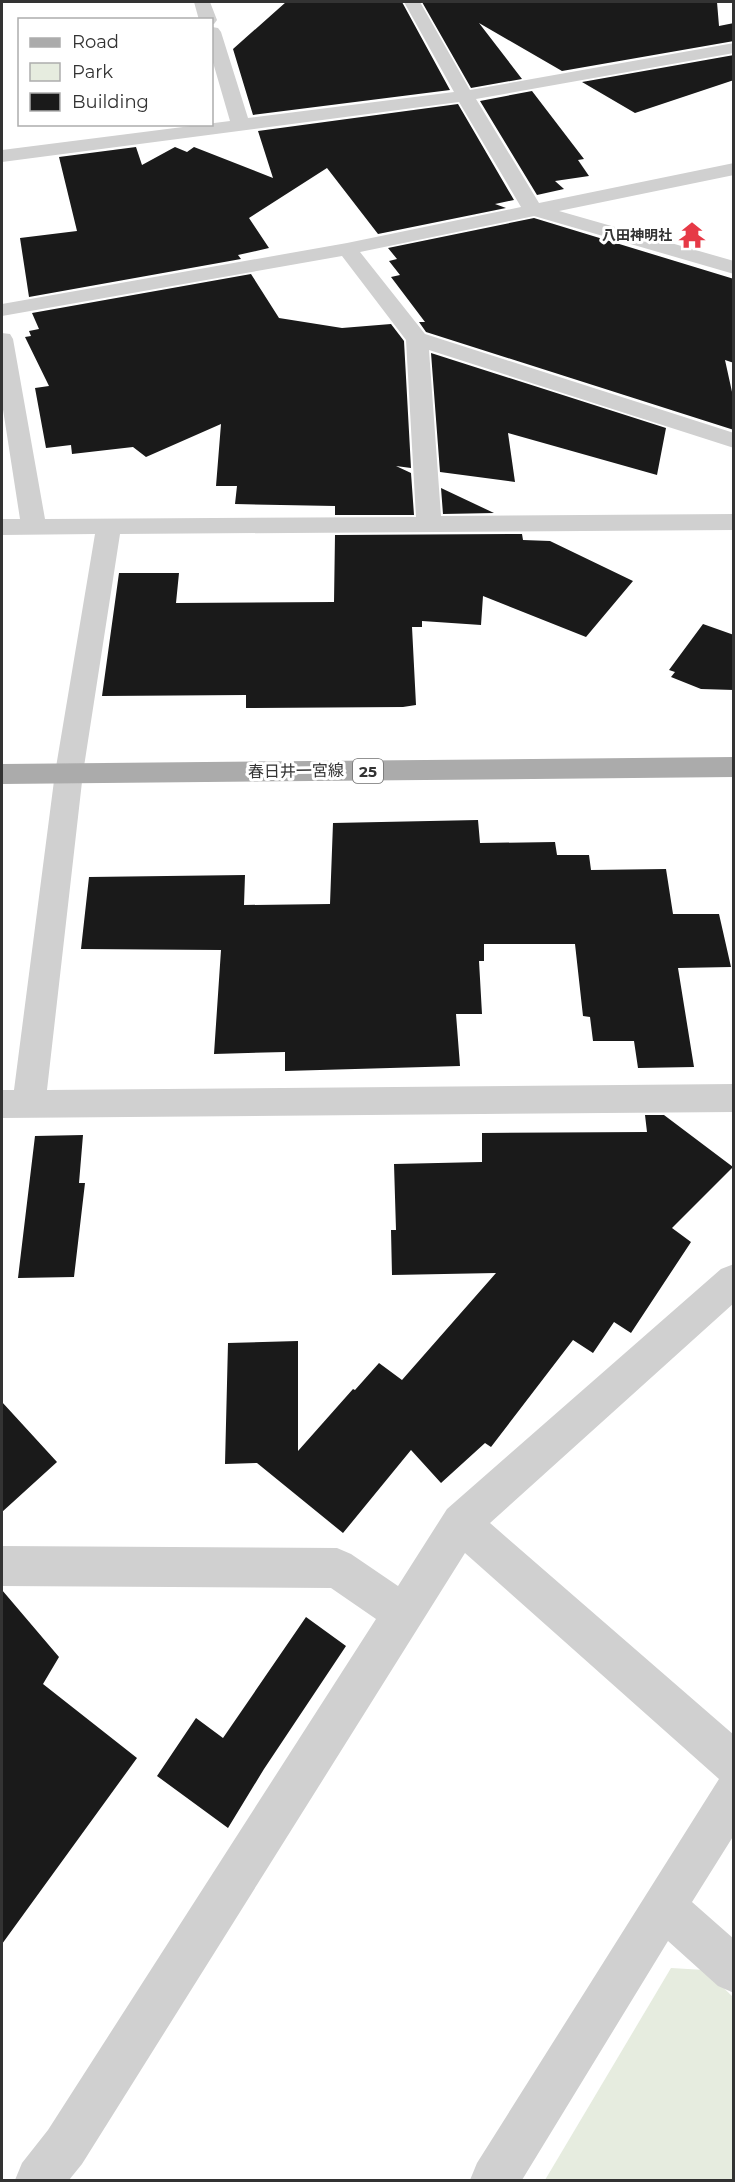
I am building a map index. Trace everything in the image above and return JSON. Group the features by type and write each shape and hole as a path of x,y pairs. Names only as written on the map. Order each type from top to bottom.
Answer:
{"main road":[{"name":"春日井一宮線","path":"2,774 734,767"}],"street":[{"path":"202,2 207,18"},
{"path":"412,2 533,210 734,268"},
{"path":"213,35 241,126"},
{"path":"2,156 465,96 734,48"},
{"path":"2,310 347,249 734,169"},
{"path":"347,249 417,339 429,524"},
{"path":"2,339 34,527"},
{"path":"417,339 734,441"},
{"path":"2,527 734,522"},
{"path":"109,526 15,1103 734,1098"},
{"path":"39,2181 65,2146 462,1523 734,1280"},
{"path":"462,1523 734,1764"},
{"path":"2,1566 337,1568 404,1614"},
{"path":"494,2181 734,1794"},
{"path":"664,1907 734,1970"}],"green space":[{"path":"671,1968 705,1970 733,1997 733,2180 545,2180"}],"building":[{"path":"286,2 402,2 450,90 253,115 233,49"},
{"path":"422,2 717,2 719,26 734,23 734,41 562,71 479,23 522,79 471,88"},
{"path":"734,55 734,80 635,113 582,82"},
{"path":"532,91 584,159 578,160 589,176 555,181 564,189 537,195 480,101"},
{"path":"458,104 514,200 495,204 506,208 378,234 327,168 249,218 269,248 238,255 241,259 29,297 20,238 77,231 59,157 136,147 142,165 175,147 187,152 194,147 273,178 258,131"},
{"path":"534,218 734,279 734,363 725,360 734,401 734,430 426,332 419,322 425,322 391,277 400,275 389,261 397,259 388,248"},
{"path":"251,274 279,318 342,328 391,324 404,341 411,468 396,466 411,473 414,515 335,515 335,506 235,504 237,486 216,486 221,424 146,457 133,447 72,454 71,445 46,448 35,388 49,386 25,337 31,336 29,331 39,329 32,313"},
{"path":"431,353 666,428 657,475 508,433 515,482 440,472"},
{"path":"441,488 494,513 443,514"},
{"path":"522,534 523,540 550,541 633,581 586,637 483,596 481,625 422,621 422,627 412,627 416,705 246,708 246,695 102,696 119,573 179,573 176,603 334,602 335,535"},
{"path":"703,624 734,635 734,690 701,689 671,677 675,672 669,670"},
{"path":"478,820 480,843 555,842 557,855 589,855 591,870 666,869 673,914 719,914 731,967 678,968 694,1067 638,1068 634,1041 593,1041 590,1017 583,1016 575,944 484,944 484,961 479,961 482,1014 456,1014 460,1066 285,1071 285,1052 214,1054 221,950 81,949 89,877 245,875 244,905 330,904 333,823"},
{"path":"645,1115 664,1115 733,1167 672,1228 691,1242 631,1333 614,1322 593,1353 573,1340 491,1447 485,1443 441,1483 411,1450 343,1533 257,1463 225,1464 228,1343 298,1341 298,1451 379,1363 402,1380 496,1273 392,1275 391,1230 396,1230 394,1164 482,1162 482,1133 647,1132"},
{"path":"83,1135 79,1183 85,1183 74,1277 18,1278 35,1136"},
{"path":"2,1402 57,1462 2,1512"},
{"path":"2,1590 59,1657 43,1684 137,1758 2,1944"},
{"path":"306,1617 346,1646 264,1769 228,1828 157,1776 196,1718 223,1738"}],"place":[{"name":"八田神明社","path":"692,235"}]}
